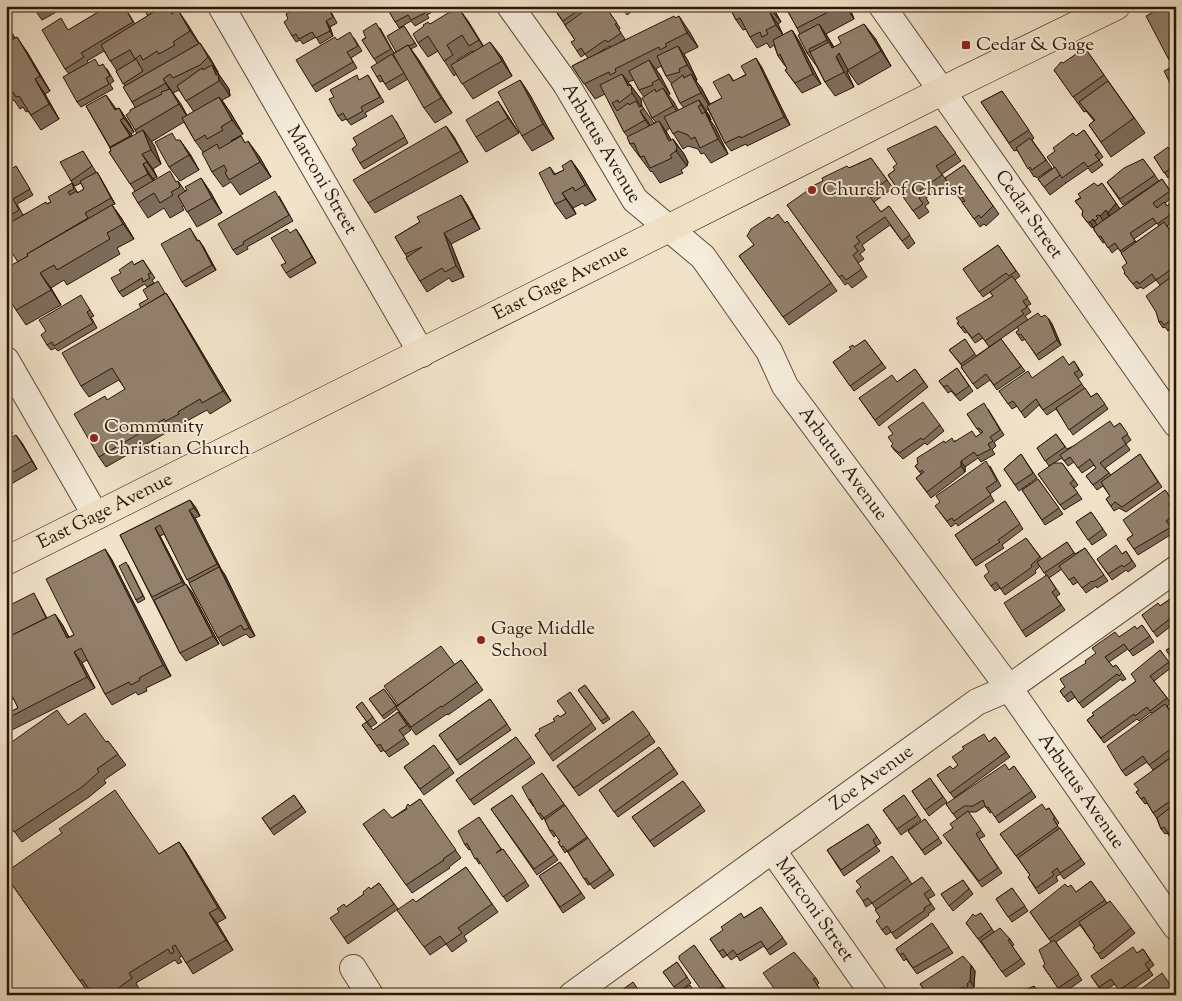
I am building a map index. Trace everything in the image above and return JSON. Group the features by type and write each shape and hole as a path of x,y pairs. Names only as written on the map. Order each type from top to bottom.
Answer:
{"main road":[{"name":"East Gage Avenue","path":"6,561 422,354 667,228 1116,6"}],"street":[{"name":"Marconi Street","path":"221,6 422,354"},
{"name":"Arbutus Avenue","path":"510,6 566,84 635,200 703,256 769,351 785,386 1009,688 1176,927"},
{"name":"Cedar Street","path":"882,6 1176,424"},
{"path":"6,360 96,516"},
{"name":"Zoe Avenue","path":"572,995 977,702 1009,688 1176,569"},
{"name":"Marconi Street","path":"773,851 874,995"},
{"path":"353,968 370,995"}],"building":[{"path":"103,6 124,6 133,22 81,53 84,57 65,69 42,30 61,18 68,30 105,8"},
{"path":"142,6 163,6 148,16"},
{"path":"163,6 167,6 172,14 178,10 190,31 173,42 175,45 159,54 157,51 143,60 140,55 135,59 130,50 110,61 101,45"},
{"path":"300,6 302,9 306,6 327,6 333,17 326,21 330,31 316,38 312,32 299,39 296,34 292,36 284,22 288,19 286,14"},
{"path":"386,6 429,6 423,9 425,13 411,20 408,15 395,22"},
{"path":"552,6 582,6 583,7 563,21"},
{"path":"591,6 605,6 617,23 615,24 621,33 608,42 605,40 585,54 581,48 577,51 571,42 575,40 565,25"},
{"path":"729,6 756,6 757,8 760,6 770,6 773,12 770,13 776,25 766,30 768,34 762,37 760,32 750,37 740,18 736,20"},
{"path":"785,6 804,7 840,6 797,28"},
{"path":"1165,6 1171,6 1176,15 1176,54 1168,58 1146,16"},
{"path":"458,7 479,40 469,46 462,35 447,45 453,55 444,61 428,36 418,43 413,34 428,22 430,24"},
{"path":"674,16 675,18 679,16 687,33 665,44 667,46 660,50 659,47 615,69 616,72 610,75 609,72 584,84 572,66"},
{"path":"376,23 391,49 374,59 362,40 366,38 363,31"},
{"path":"819,24 827,40 809,49 810,51 807,53 798,35"},
{"path":"864,24 881,51 848,70 839,53 836,57 844,72 825,82 810,52 829,42 832,48 841,43 838,37"},
{"path":"6,26 11,35 6,38"},
{"path":"404,26 415,43 396,52 387,36"},
{"path":"792,30 813,74 795,83 785,70 787,69 780,54 778,56 773,40"},
{"path":"350,32 358,46 347,52 353,62 312,86 296,60 335,37 337,40"},
{"path":"17,37 40,76 35,79 49,104 31,115 19,96 16,97 13,92 10,94 6,88 6,43"},
{"path":"490,42 502,61 462,84 451,65"},
{"path":"200,43 208,57 200,65 173,78 170,74 163,79 166,83 132,102 123,87"},
{"path":"408,45 441,98 424,108 393,54"},
{"path":"678,46 687,65 679,69 680,72 666,76 657,56"},
{"path":"1085,48 1104,75 1073,97 1054,70 1061,62 1063,63"},
{"path":"392,54 404,73 385,84 380,75 377,77 371,67"},
{"path":"756,58 784,117 741,138 740,136 725,143 707,106 722,98 713,82 729,74 733,81 746,75 741,66"},
{"path":"95,59 99,66 103,64 110,76 106,78 109,84 77,102 63,77"},
{"path":"136,59 143,71 123,84 116,71"},
{"path":"649,60 659,79 652,83 653,85 639,90 629,71"},
{"path":"212,65 216,75 218,74 219,81 186,101 177,86 202,68 203,70"},
{"path":"1176,65 1176,95 1164,71"},
{"path":"622,74 628,86 631,85 632,93 619,103 618,100 612,103 617,111 628,103 629,105 636,101 639,107 642,106 644,109 640,111 645,120 624,132 600,85"},
{"path":"691,74 701,93 680,103 671,84 683,75 684,78"},
{"path":"357,75 359,80 368,75 380,97 361,107 363,111 347,120 343,113 338,116 329,99 334,97 330,90"},
{"path":"520,80 543,124 522,136 498,92"},
{"path":"1108,81 1134,118 1101,142 1089,125 1095,120 1079,102"},
{"path":"663,88 673,106 652,118 642,98 655,89 656,92"},
{"path":"170,89 179,104 135,130 126,115 130,110 162,94 161,92"},
{"path":"1002,91 1029,130 1009,143 981,102"},
{"path":"106,95 115,110 119,108 124,118 120,120 130,136 110,147 86,106"},
{"path":"219,97 232,120 221,127 223,130 207,139 205,135 195,141 182,118"},
{"path":"699,100 701,105 698,106 702,114 705,112 718,139 700,148 695,137 691,139 688,135 678,131 673,134 664,117"},
{"path":"498,101 508,118 476,137 466,120"},
{"path":"392,115 405,137 360,163 352,149 357,145 353,138"},
{"path":"659,121 669,141 673,139 677,147 676,151 670,155 672,158 650,168 644,156 640,157 634,143 630,144 627,137"},
{"path":"446,126 461,151 368,203 353,180"},
{"path":"936,126 956,153 936,166 942,175 920,190 923,195 919,198 923,204 913,211 888,175 895,170 893,167 897,164 887,149"},
{"path":"143,130 151,150 142,154 147,162 143,164 148,174 130,184 109,152 111,151 110,148"},
{"path":"1084,130 1099,152 1095,155 1099,160 1088,167 1084,162 1062,178 1047,157 1055,151 1053,148 1073,133 1076,136"},
{"path":"172,133 176,140 180,140 189,155 169,167 155,142"},
{"path":"241,136 245,143 248,141 260,162 229,180 224,165 212,172 202,153 217,144 219,149"},
{"path":"1030,138 1046,160 1032,170 1030,167 1028,169 1016,148"},
{"path":"1168,147 1176,159 1176,165 1164,173 1154,157"},
{"path":"83,151 92,166 71,181 60,162"},
{"path":"871,158 887,180 868,194 881,212 889,206 910,235 902,241 885,217 856,237 860,242 854,246 858,251 853,255 862,269 846,280 842,275 839,277 787,205 807,191 806,189 823,181 822,178 847,166 849,168"},
{"path":"1143,159 1155,175 1120,199 1107,182 1124,168"},
{"path":"571,160 585,185 575,191 573,187 562,193 566,199 555,204 539,173 550,167 554,175 564,170 562,166"},
{"path":"964,165 993,206 981,218 979,215 974,219 962,202 965,201 960,194 957,196 945,178"},
{"path":"16,166 30,189 13,199 19,210 8,217 6,214 6,172"},
{"path":"1055,167 1060,175 1044,187 1038,179"},
{"path":"170,171 180,187 171,192 173,195 160,203 154,193 138,203 132,193"},
{"path":"97,172 111,198 85,213 88,218 27,254 28,256 18,262 6,244 6,239 9,238 6,232 6,225 46,202 47,204 51,202 48,197 72,183 74,189 68,192 70,195 84,189 80,181"},
{"path":"201,178 212,198 187,212 178,196 187,190 185,187"},
{"path":"1162,179 1170,191 1153,203 1157,208 1164,202 1167,206 1176,200 1176,211 1157,224 1153,218 1130,233 1135,241 1120,251 1115,243 1108,248 1101,236 1099,237 1094,230 1094,227"},
{"path":"1094,183 1098,186 1102,183 1116,203 1108,213 1106,210 1100,216 1096,216 1098,218 1095,221 1093,219 1087,222 1082,215 1083,211 1075,201 1081,198 1078,194"},
{"path":"275,191 289,215 233,250 218,224"},
{"path":"461,195 473,218 444,233 456,266 445,272 442,268 420,281 406,258 422,247 405,254 395,237 420,222 417,217"},
{"path":"112,205 123,224 107,233 110,239 57,270 54,265 40,273 51,290 16,310 6,294 6,268"},
{"path":"778,214 785,223 787,221 831,283 783,317 739,256 754,245 747,236 751,229 769,217 772,219"},
{"path":"1164,222 1176,239 1176,266 1156,280 1152,274 1139,284 1137,281 1133,284 1124,273 1122,267 1127,263 1121,253"},
{"path":"190,228 197,241 199,240 212,265 182,282 161,244"},
{"path":"287,229 290,233 296,229 312,257 286,273 281,265 286,263 271,238"},
{"path":"998,245 1016,271 1009,276 1006,273 979,292 963,269"},
{"path":"143,260 151,273 148,274 150,278 143,282 142,278 119,292 111,278 121,273 119,270 132,261 134,265"},
{"path":"1175,274 1176,317 1164,325 1161,321 1159,322 1156,312 1146,296"},
{"path":"1012,276 1028,298 1023,301 1027,307 1021,311 1024,314 985,341 979,333 972,338 963,326 961,328 957,323 959,322 956,318 993,296 990,292"},
{"path":"158,281 165,293 141,308 139,304 148,299 143,290"},
{"path":"166,293 223,391 202,403 200,399 178,412 179,414 166,421 164,419 99,457 74,414 105,396 107,400 125,389 112,368 81,386 62,353"},
{"path":"81,295 90,310 87,312 93,323 54,346 52,342 47,345 41,335 46,331 39,320"},
{"path":"1038,313 1041,317 1045,315 1048,318 1057,340 1036,355 1021,334 1018,335 1016,332 1019,330 1017,327"},
{"path":"1176,337 1176,345 1172,340"},
{"path":"965,339 975,354 961,364 949,350"},
{"path":"1001,339 1021,366 994,385 986,374 973,384 961,367"},
{"path":"865,340 882,363 850,386 833,362 851,349 849,347 853,345 854,347"},
{"path":"1063,356 1069,365 1074,361 1079,370 1074,373 1082,384 1043,410 1036,399 1021,412 1013,401 1008,404 999,391 1028,371 1032,378"},
{"path":"957,368 969,386 956,395 947,385 944,387 939,381"},
{"path":"915,369 924,382 875,420 859,398 892,375 897,382"},
{"path":"1085,388 1091,397 1097,393 1105,404 1069,430 1056,408"},
{"path":"923,402 940,425 923,440 921,438 899,453 891,446 893,444 888,437 893,434 888,427"},
{"path":"984,403 1000,430 990,437 993,441 988,444 991,449 977,456 974,452 961,461 961,466 927,492 916,478 924,472 922,470 920,472 915,466 918,464 917,458 944,441 945,443 952,438 954,442 972,431 976,437 983,432 979,428 977,429 967,414"},
{"path":"1110,421 1114,427 1120,423 1128,434 1122,438 1126,444 1100,463 1109,473 1093,485 1086,476 1096,468 1090,459 1078,468 1070,457 1064,461 1060,455"},
{"path":"1056,434 1065,447 1045,461 1037,448"},
{"path":"16,435 32,461 6,476 6,440"},
{"path":"1021,454 1033,473 1015,485 1004,469"},
{"path":"1140,454 1158,482 1122,507 1115,502 1111,506 1106,499 1110,496 1101,482"},
{"path":"986,461 997,481 986,488 991,495 954,521 952,518 947,521 935,506 940,502 936,496"},
{"path":"1054,463 1062,463 1074,480 1070,483 1078,493 1060,505 1038,474"},
{"path":"1038,479 1059,508 1042,520 1022,490"},
{"path":"1165,490 1173,501 1169,504 1176,514 1166,521 1171,527 1134,549 1127,539 1133,535 1123,520"},
{"path":"190,500 194,508 189,510 217,564 187,580 160,525 155,528 182,582 152,597 120,535"},
{"path":"1005,501 1020,524 998,540 1000,542 972,560 955,535"},
{"path":"1091,512 1103,529 1088,540 1076,522"},
{"path":"1026,538 1040,557 1031,565 1032,567 1001,589 996,582 991,586 984,576 989,572 985,565"},
{"path":"1067,542 1074,553 1044,573 1037,562"},
{"path":"1116,545 1122,554 1126,551 1132,561 1108,574 1097,559"},
{"path":"1085,548 1104,575 1082,588 1074,577 1069,580 1059,566"},
{"path":"105,549 163,665 139,678 140,680 131,685 129,682 105,694 81,648 74,652 87,677 6,719 6,714 18,708 8,687 6,688 6,638 55,614 67,638 74,635 46,579"},
{"path":"126,562 143,596 136,600 119,566"},
{"path":"219,567 249,628 244,630 241,625 218,638 189,583"},
{"path":"1047,575 1056,589 1052,592 1061,605 1022,631 1004,603"},
{"path":"186,584 213,636 180,653 154,600"},
{"path":"34,593 46,618 6,638 6,607"},
{"path":"1176,595 1176,614 1153,632 1142,615 1158,603 1160,606"},
{"path":"1142,625 1150,636 1129,651 1124,644 1105,657 1113,667 1116,665 1122,673 1119,676 1117,674 1079,703 1071,691 1064,697 1060,691 1065,687 1060,679 1086,663 1085,661 1096,653 1092,648 1115,632 1119,637 1135,626 1137,629"},
{"path":"1176,644 1176,665 1166,650"},
{"path":"441,646 455,665 398,705 384,686"},
{"path":"1160,650 1169,662 1150,676 1167,698 1150,711 1147,707 1135,716 1134,714 1101,738 1087,720 1094,715 1092,713 1136,681 1131,674"},
{"path":"461,660 477,682 411,727 396,707"},
{"path":"585,685 608,717 601,721 578,690"},
{"path":"384,689 396,706 382,716 369,699"},
{"path":"570,692 592,723 549,755 535,735 540,731 539,729 555,721 553,719 558,715 560,717 566,713 557,701"},
{"path":"490,699 507,724 457,760 439,735"},
{"path":"362,702 373,717 367,722 356,707"},
{"path":"1165,704 1175,718 1170,722 1172,726 1176,724 1176,745 1149,765 1143,756 1122,771 1107,746"},
{"path":"57,710 68,725 85,713 106,742 108,741 118,754 97,769 99,772 82,787 14,832 6,820 6,746"},
{"path":"633,711 650,734 574,788 557,766"},
{"path":"398,712 407,725 399,730 405,738 385,752 380,744 377,746 362,725 366,722 373,730"},
{"path":"984,734 989,742 995,737 1006,752 950,793 937,775 950,766 953,769 958,765 952,757 964,749 962,747"},
{"path":"516,737 531,757 470,800 456,780"},
{"path":"434,745 450,767 420,789 404,767"},
{"path":"659,747 674,769 614,812 599,790"},
{"path":"1173,756 1176,760 1176,797 1153,813 1144,797 1141,799 1136,792 1139,790 1134,784"},
{"path":"1005,764 1009,770 1014,766 1032,791 995,817 988,807 986,808 983,800 973,806 964,806 953,814 946,804"},
{"path":"542,773 564,804 544,818 540,813 538,814 522,787"},
{"path":"930,778 943,797 925,810 912,791"},
{"path":"683,781 701,805 650,841 632,817"},
{"path":"115,790 159,854 179,842 218,908 209,913 226,940 186,963 175,945 172,947 174,952 171,954 168,949 129,973 132,978 109,995 93,995 82,979 80,981 6,876 6,872 62,833 59,829"},
{"path":"294,795 302,807 270,829 262,818"},
{"path":"512,795 554,855 534,869 491,809"},
{"path":"904,795 918,815 897,829 883,810"},
{"path":"420,799 456,850 406,885 363,824 384,809 392,818 407,809 408,804 410,806"},
{"path":"1176,803 1176,840 1174,841 1164,827 1161,829 1157,818"},
{"path":"1042,804 1046,810 1049,808 1058,826 1016,856 1000,834"},
{"path":"565,805 587,837 567,851 563,846 561,847 558,842 560,841 552,830 550,831 545,820"},
{"path":"968,811 981,830 976,834 998,868 979,881 943,835 953,828 950,824"},
{"path":"479,817 501,849 496,853 503,849 526,881 503,897 477,858 475,859 467,843 465,845 458,831"},
{"path":"925,819 939,838 922,850 908,831"},
{"path":"868,824 877,837 873,840 876,846 841,870 827,850"},
{"path":"1060,828 1081,859 1060,873 1057,868 1052,872 1054,875 1036,888 1028,877 1030,875 1018,858"},
{"path":"588,838 610,870 590,884 586,878 584,879 568,852"},
{"path":"892,856 908,878 872,903 868,898 863,901 856,891 861,887 856,881"},
{"path":"560,862 581,893 560,907 539,876"},
{"path":"466,867 492,904 458,928 462,933 446,944 440,936 424,947 397,910 413,899 416,902"},
{"path":"922,877 931,889 924,894 931,904 892,933 887,926 882,930 876,921 880,917 875,910"},
{"path":"963,880 969,889 949,906 941,894"},
{"path":"1091,881 1105,900 1049,939 1030,912 1065,884 1068,887 1071,885 1076,892"},
{"path":"379,883 394,904 344,938 330,918 339,912 337,909 344,904 346,907 364,894 363,892 369,887 371,889"},
{"path":"1012,888 1025,906 1008,917 996,899"},
{"path":"1110,901 1131,928 1100,953 1097,953 1093,947 1095,946 1079,922"},
{"path":"761,907 783,938 767,950 761,941 737,955 733,950 727,955 723,949 719,952 710,939 723,930 721,927 741,913 744,918"},
{"path":"981,913 992,929 978,939 966,923 973,914 975,916"},
{"path":"932,923 949,947 913,968 903,953 900,955 896,949"},
{"path":"1000,928 1010,939 1008,940 1021,959 1002,972 981,941"},
{"path":"1054,940 1079,974 1058,988 1043,966 1045,964 1039,950"},
{"path":"694,945 723,986 710,995 705,995 679,959 679,956"},
{"path":"1133,947 1137,953 1143,949 1150,960 1145,964 1149,970 1119,990 1111,979 1099,987 1091,976"},
{"path":"794,952 816,978 813,979 822,992 819,995 771,995 776,991 763,973"},
{"path":"963,956 971,965 968,986 955,992 956,995 929,995 920,984"},
{"path":"677,962 687,977 674,987 663,972"},
{"path":"1162,973 1176,995 1133,995"},
{"path":"633,982 642,995 615,995"},
{"path":"690,985 696,995 676,995"},
{"path":"1034,986 1041,995 1019,995 1023,991"}],"place":[{"name":"Cedar & Gage","path":"966,45"},
{"name":"Church of Christ","path":"812,190"},
{"name":"Community Christian Church","path":"94,438"},
{"name":"Gage Middle School","path":"481,640"}]}
